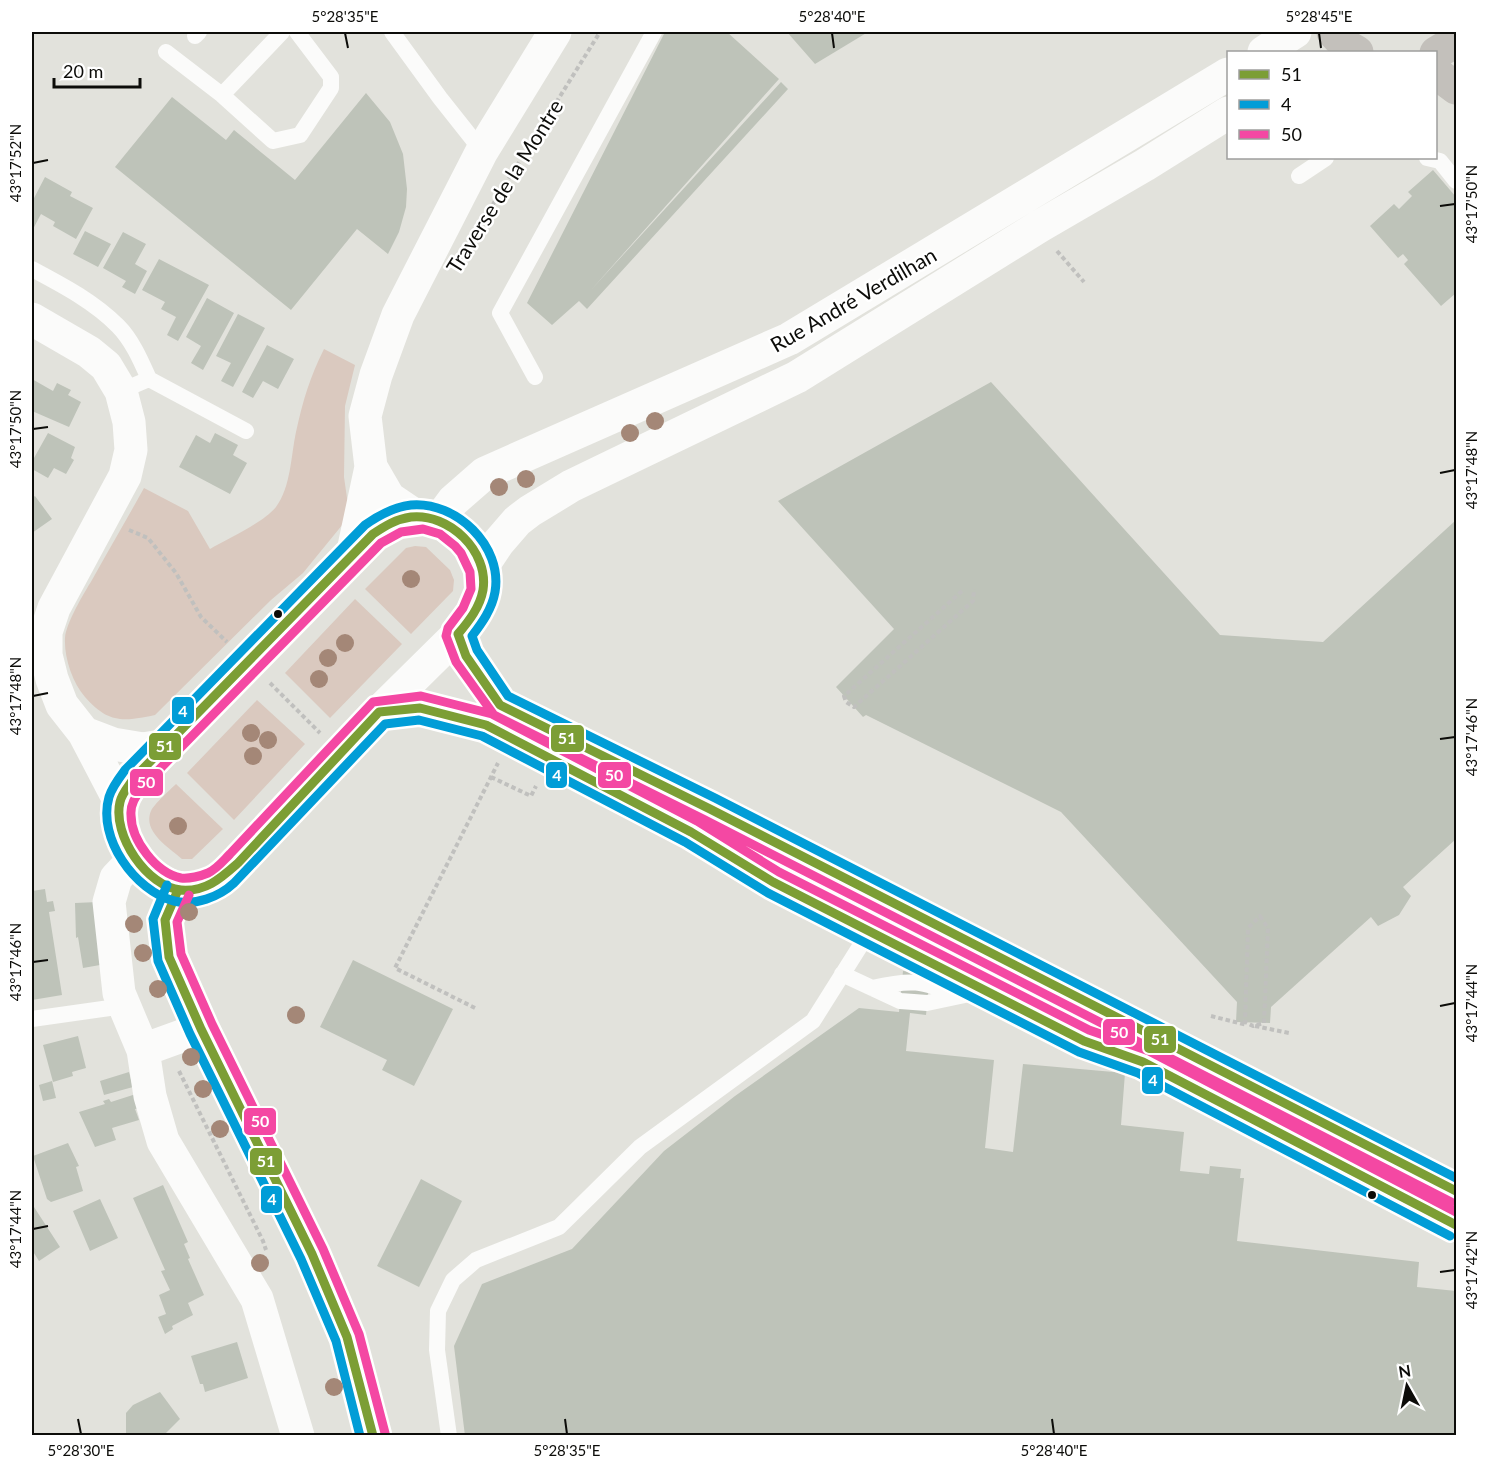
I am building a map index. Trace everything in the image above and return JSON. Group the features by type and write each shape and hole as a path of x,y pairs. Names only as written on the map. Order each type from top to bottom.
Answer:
{"main road":[{"path":"1437,52 1450,44 1456,35"},
{"path":"1437,74 1456,88"}],"street":[{"path":"352,556 372,467 365,416 376,375 398,315 482,151 555,32"},
{"path":"1265,51 1295,32"},
{"name":"Rue André Verdilhan","path":"428,519 485,473 789,339 1227,75"},
{"name":"Rue André Verdilhan","path":"482,567 498,543 517,521 530,511 572,486 797,377 1040,226 1227,114"},
{"path":"32,319 89,352 135,385 129,422 131,450 125,476 54,608 46,632 46,655 62,705 84,732 120,802 120,824 125,843 151,875 178,890 214,884 238,864 379,712 458,634 476,611 483,589 482,567 473,548 451,525 428,519 403,518 388,524 373,534 134,778 120,802"},
{"path":"372,467 389,498 428,519"},
{"path":"458,634 466,656 500,705 720,814 1456,1191"},
{"path":"379,712 420,708 486,725 691,832 773,882 869,932 972,993 1084,1041 1143,1062 1456,1225"},
{"path":"84,732 113,744 143,749 167,745"},
{"path":"135,858 116,878 109,902 118,993 142,1050 150,1096 163,1141 257,1299 298,1436"},
{"path":"178,890 165,920 169,957 201,1029 312,1254 347,1337 373,1436"},
{"path":"142,1050 201,1029"}],"lane":[{"path":"222,95 282,32"},
{"path":"166,52 222,95 273,141 300,135 331,88 332,77 297,32"},
{"path":"393,32 440,98 482,151"},
{"path":"535,376 500,313 654,32"},
{"path":"1299,176 1324,159"},
{"path":"1431,159 1440,161 1456,181"},
{"path":"32,269 71,289 119,327 140,358 135,385 246,431"},
{"path":"449,1436 437,1350 438,1311 453,1280 476,1260 559,1227 640,1147 813,1021 869,932"},
{"path":"843,974 872,988 972,993"},
{"path":"32,1019 124,1006"}],"path":[{"name":"Traverse de la Montre","path":"484,219 600,32"},
{"path":"1055,249 1084,282"},
{"path":"103,520 148,538 176,573 201,616 234,648"},
{"path":"962,591 844,696 846,702 854,707 973,601 974,589"},
{"path":"281,694 319,732"},
{"path":"475,1008 395,968 491,777 531,796 540,777"},
{"path":"1260,916 1268,928 1264,1023 1253,1026 1245,1022 1248,928 1260,916"},
{"path":"1211,1016 1289,1033"}],"shaded area":[{"path":"324,349 355,365 345,406 344,477 348,505 343,524 303,573 271,600 155,715 124,719 101,712 80,691 73,677 66,653 66,632 80,600 144,488 188,511 210,549 270,513 285,490 304,399"},
{"path":"426,547 450,570 454,580 453,591 411,634 365,589 406,548"},
{"path":"355,599 402,644 330,718 285,673"},
{"path":"257,700 305,744 234,820 187,773"},
{"path":"176,784 223,829 192,859 182,859 159,839 150,826 151,811"}],"building":[{"path":"665,32 727,32 779,79 591,290 781,82 788,89 587,309 579,301 552,325 527,303"},
{"path":"787,32 868,32 815,64"},
{"path":"366,93 390,122 403,154 407,189 406,207 399,232 388,254 357,229 291,310 115,167 172,97 226,140 234,130 295,180"},
{"path":"1433,170 1456,197 1456,293 1441,306 1404,264 1408,260 1403,254 1398,258 1370,226 1394,204 1399,209 1412,196 1408,192"},
{"path":"45,177 72,192 70,196 93,208 76,239 53,226 55,222 41,214 32,231 32,202"},
{"path":"85,231 111,244 98,267 73,254"},
{"path":"123,232 146,244 135,264 147,271 135,294 122,287 126,281 103,268"},
{"path":"159,259 209,285 178,341 167,335 176,317 161,309 165,302 142,290"},
{"path":"207,298 234,313 203,370 191,363 201,346 186,337"},
{"path":"238,314 265,328 233,387 221,381 231,363 216,356"},
{"path":"267,345 294,359 278,389 263,381 253,398 242,392"},
{"path":"32,379 53,391 57,383 71,390 68,395 81,402 69,427 32,411"},
{"path":"991,382 1220,635 1323,642 1456,520 1456,839 1403,887 1411,896 1399,915 1378,926 1371,917 1271,1007 1270,1023 1236,1022 1237,1002 1061,812 866,715 863,717 836,687 894,629 778,501"},
{"path":"48,433 75,447 71,458 74,460 66,474 54,468 48,478 32,469 32,456 34,458"},
{"path":"215,433 238,445 233,455 247,463 230,494 179,467 196,435 210,443"},
{"path":"35,496 52,519 32,533 32,498"},
{"path":"45,889 47,902 53,901 55,911 49,912 62,995 32,1000 32,891"},
{"path":"98,902 100,965 83,968 78,937 76,938 75,903"},
{"path":"353,960 453,1009 414,1086 382,1070 387,1060 320,1027"},
{"path":"903,971 930,974 926,1015 910,1013 906,1051 994,1060 985,1148 1013,1152 1023,1064 1125,1073 1121,1125 1184,1132 1180,1171 1209,1174 1210,1166 1241,1169 1240,1178 1244,1178 1237,1241 1419,1262 1417,1287 1456,1291 1456,1436 465,1436 454,1346 482,1284 572,1249 664,1151 735,1096 859,1008 899,1012"},
{"path":"78,1036 86,1068 72,1072 73,1076 53,1082 43,1045"},
{"path":"129,1072 133,1087 104,1095 100,1081"},
{"path":"52,1081 56,1098 43,1101 39,1085"},
{"path":"136,1094 140,1108 135,1109 139,1120 112,1128 116,1140 95,1147 79,1112 105,1104 103,1101 109,1099 111,1102"},
{"path":"68,1143 79,1166 76,1167 83,1191 51,1202 47,1199 33,1156"},
{"path":"421,1179 462,1201 419,1287 377,1266"},
{"path":"163,1185 188,1242 184,1244 190,1258 188,1259 204,1295 188,1303 193,1315 172,1326 173,1329 165,1334 158,1317 166,1314 159,1295 170,1290 161,1271 165,1270 133,1198"},
{"path":"100,1199 118,1238 90,1251 73,1211"},
{"path":"34,1207 60,1247 39,1261 32,1250 32,1208"},
{"path":"237,1342 248,1378 205,1392 191,1356"},
{"path":"160,1392 180,1419 163,1436 124,1436 126,1434 126,1413 133,1405"}],"transit line":[{"name":"4","path":"1450,1236 1138,1073 1079,1052 768,893 685,842 482,736 419,720 385,724 234,883 214,896 198,901 174,901 160,895 133,875 122,861 109,829 107,813 109,797 125,770 365,525 381,515 411,505 444,510 473,530 484,543 492,558 496,575 494,598 486,616 472,636 477,650 508,696 715,798 1456,1178"},
{"name":"51","path":"1456,1191 710,809 500,705 466,656 458,634 473,614 482,596 483,576 480,562 464,537 439,521 425,517 411,517 391,523 373,534 134,778 120,802 121,829 127,844 145,870 168,887 181,890 198,889 219,879 238,863 379,712 420,708 486,725 691,832 773,882 1084,1041 1143,1062 1456,1225"},
{"name":"50","path":"1451,1202 705,820 494,715 456,662 446,636 448,628 463,608 471,589 470,572 461,553 440,534 423,529 401,532 381,543 144,785 134,799 132,825 140,845 147,854 163,870 172,875 181,878 198,876 220,865 373,702 421,696 492,714 697,821 779,872 1089,1030 1149,1051 1456,1212"},
{"name":"4","path":"167,885 153,919 158,961 190,1034 301,1259 336,1341 360,1436"},
{"name":"51","path":"178,890 165,920 169,957 201,1029 312,1254 347,1337 373,1436"},
{"name":"50","path":"189,895 177,922 181,954 212,1024 323,1249 359,1334 385,1433"}]}
